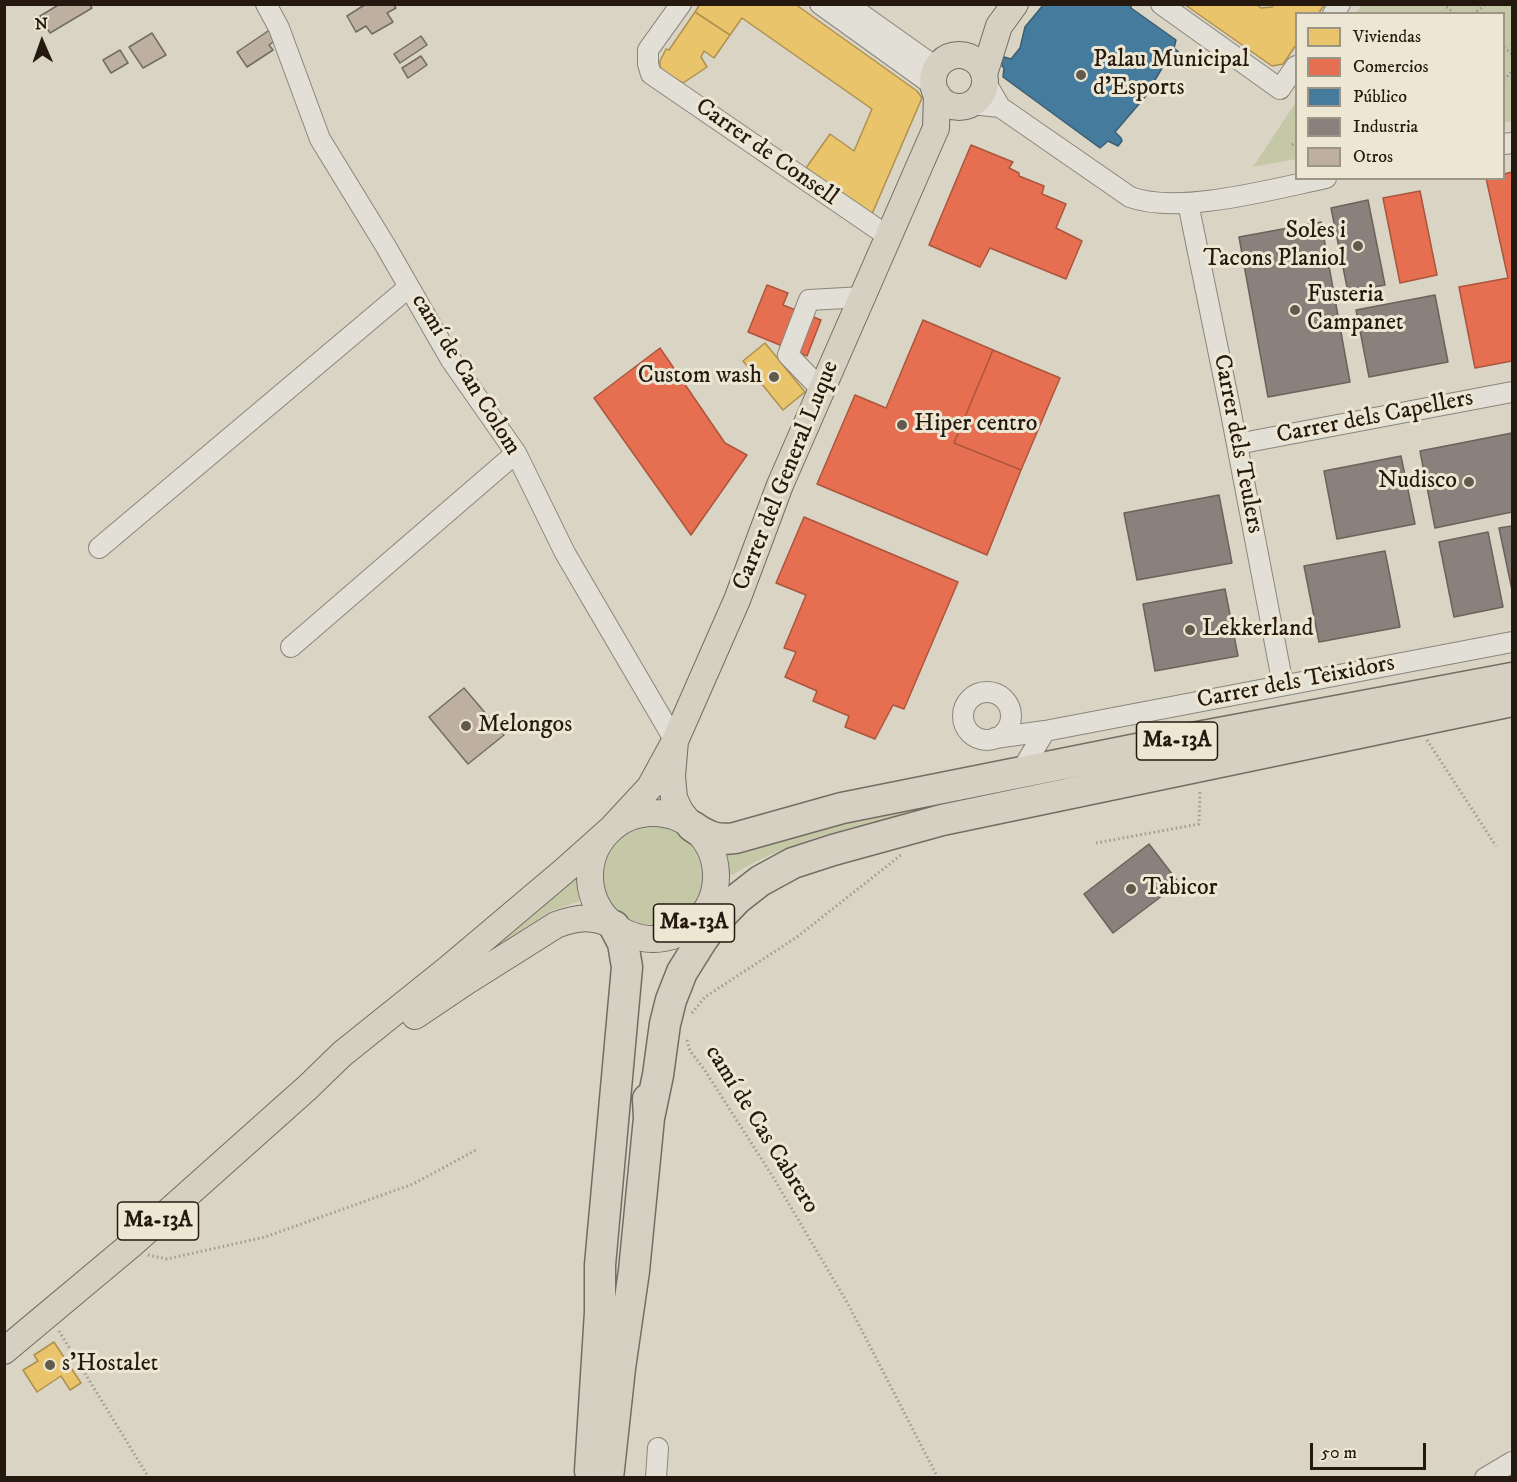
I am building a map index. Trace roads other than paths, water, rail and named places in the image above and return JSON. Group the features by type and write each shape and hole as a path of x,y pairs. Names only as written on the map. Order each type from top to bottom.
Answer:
{"highway":[{"name":"Ma-13A","path":"692,826 711,838 725,840 842,808 1512,678"},
{"name":"Ma-13A","path":"925,825 1512,701"},
{"path":"608,1478 620,1368 634,1271 649,1118 671,999 682,972 715,922 760,881 793,863 925,825"},
{"path":"649,1118 648,1073 654,1021 662,984 674,953 698,919"},
{"path":"589,1478 600,1312 600,1265 627,967 622,943 614,926"},
{"path":"572,1478 591,1309 600,1265"},
{"path":"621,1478 634,1271"}],"main road":[{"path":"942,72 999,26 1015,4"},
{"path":"936,128 981,94 999,26"},
{"path":"942,72 971,58 977,62 985,77"},
{"path":"942,72 950,105 969,105"},
{"name":"Carrer del General Luque","path":"692,826 680,811 674,798 672,776 675,741 723,633 780,485 936,128 942,72"},
{"path":"610,829 650,787 675,741"},
{"path":"342,1053 362,1028 487,922 612,806 675,741"},
{"name":"Ma-13A","path":"4,1351 49,1316 132,1244 308,1087 342,1053 479,944 564,872 610,829 635,815 651,813 669,815 692,826 708,846 716,871 712,897 698,919"},
{"name":"Ma-13A","path":"308,1087 350,1064 437,1000 556,925 590,917 639,938 658,939 677,934 698,919 727,890 752,873 801,849 855,835 925,825"},
{"name":"Ma-13A","path":"610,829 594,852 590,880 597,906 614,926"}],"street":[{"name":"camí de Can Colom","path":"266,4 279,28 320,139 451,360 516,453 565,553 675,741"},
{"name":"Carrer de Consell","path":"681,4 648,50 651,74 889,237"},
{"path":"820,4 942,72"},
{"path":"847,4 942,72"},
{"path":"867,4 942,72"},
{"path":"1161,4 1280,89 1295,67"},
{"path":"985,77 999,107 1130,197 1143,202 1188,203 1315,180"},
{"path":"969,105 999,107"},
{"name":"Carrer dels Teulers","path":"1188,203 1283,685"},
{"path":"99,548 409,287"},
{"path":"822,390 788,355 809,300 863,297"},
{"name":"Carrer dels Capellers","path":"1237,444 1512,392"},
{"path":"291,647 516,453"},
{"name":"Carrer dels Teixidors","path":"995,738 1045,731 1512,642"},
{"path":"1009,707 1011,714 1007,729 995,738 979,738 967,729 963,713 970,699 985,692 1000,695 1009,707 1021,723 1036,730 1045,731 1020,773"},
{"path":"656,1478 658,1448"},
{"path":"1485,1478 1512,1462"}],"place":[{"name":"Palau Municipal d'Esports","path":"1081,75"},
{"name":"Soles i Tacons Planiol","path":"1358,246"},
{"name":"Fusteria Campanet","path":"1295,310"},
{"name":"Custom wash","path":"774,377"},
{"name":"Hiper centro","path":"902,425"},
{"name":"Nudisco","path":"1469,482"},
{"name":"Lekkerland","path":"1190,630"},
{"name":"Melongos","path":"466,726"},
{"name":"Tabicor","path":"1131,889"},
{"name":"s'Hostalet","path":"50,1365"}]}
